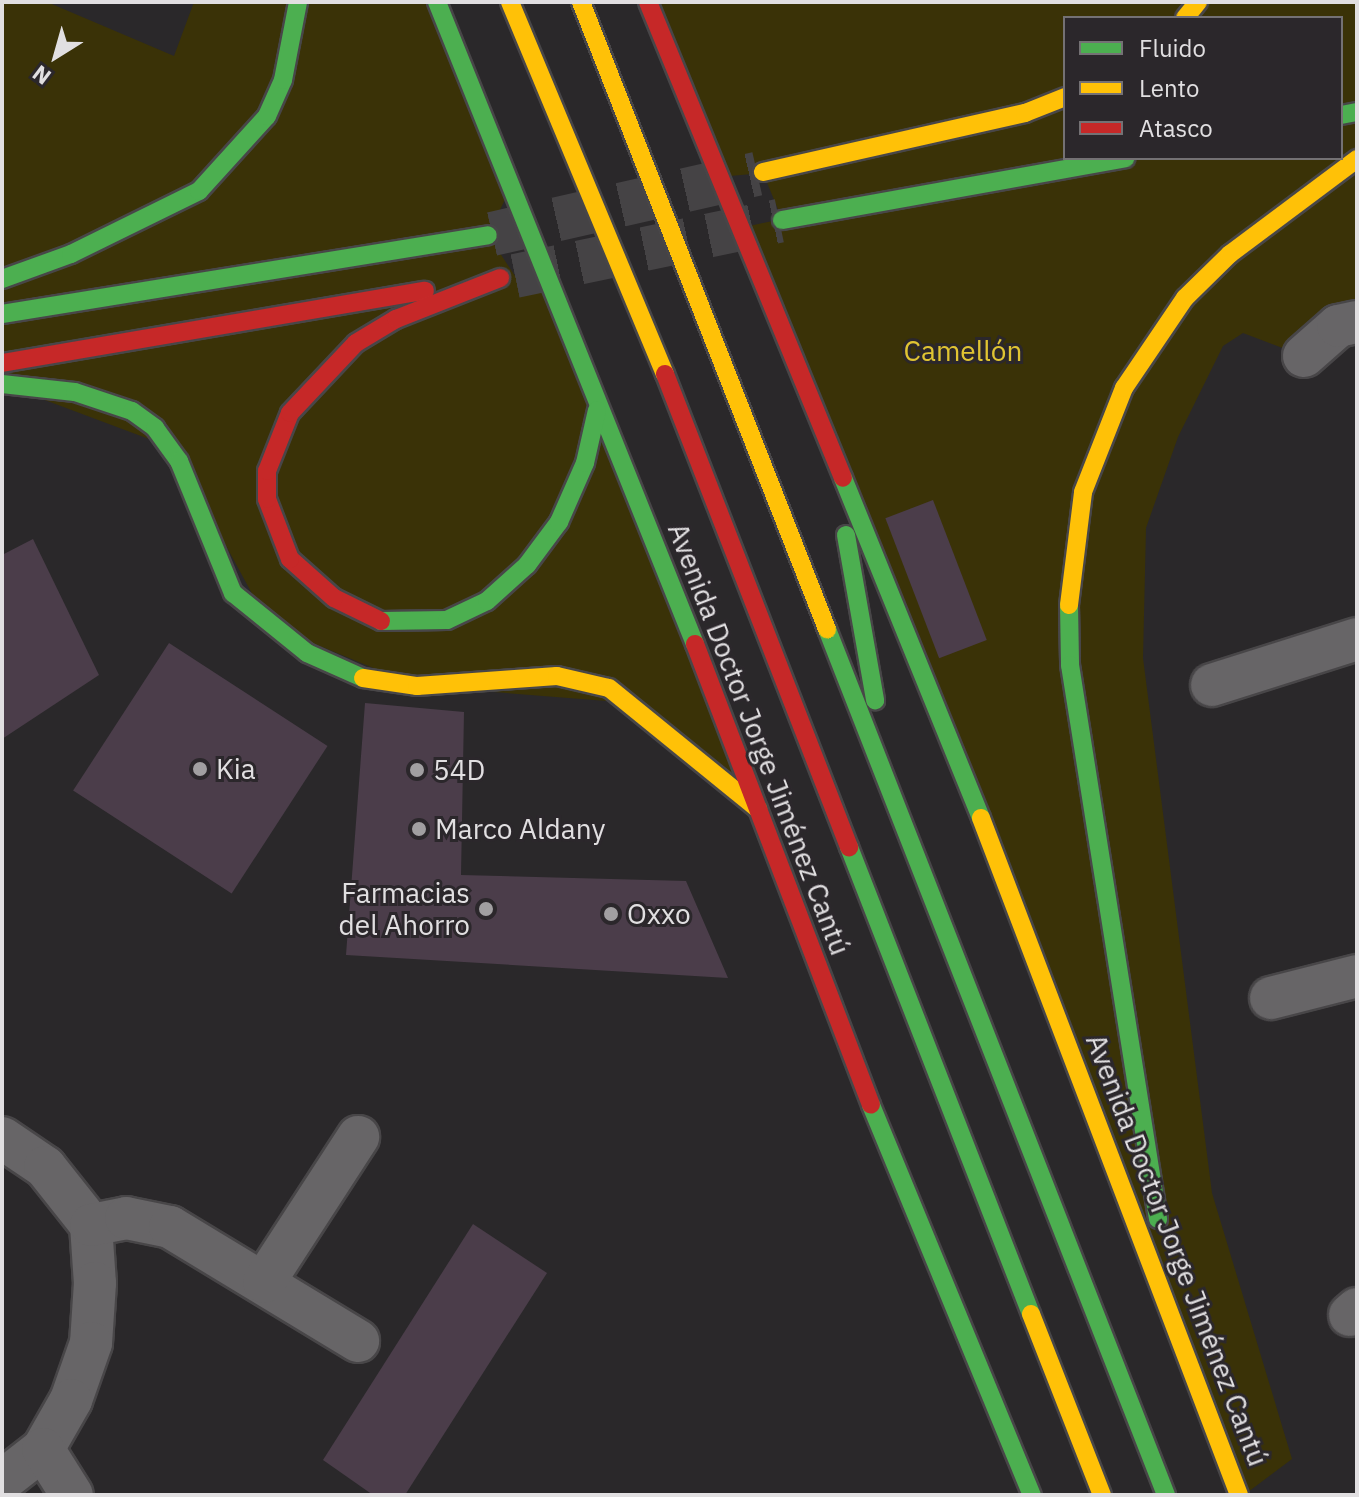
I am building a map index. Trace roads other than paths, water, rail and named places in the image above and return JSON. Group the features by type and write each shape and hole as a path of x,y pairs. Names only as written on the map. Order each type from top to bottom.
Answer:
{"main road":[{"path":"2,279 71,254 199,191 267,116 283,80 298,2"},
{"name":"Avenida Doctor Jorge Jiménez Cantú","path":"437,2 597,410 683,611 854,1063 1032,1495"},
{"name":"Avenida Doctor Jorge Jiménez Cantú","path":"510,2 642,315 1102,1495"},
{"path":"581,2 689,271 1166,1495"},
{"name":"Avenida Doctor Jorge Jiménez Cantú","path":"648,2 833,454 1171,1305 1239,1495"},
{"path":"763,172 1025,113 1063,98"},
{"path":"1171,1305 1070,665 1071,564 1097,446 1163,326 1230,254 1357,159"},
{"path":"782,220 1114,160"},
{"path":"2,314 488,235"},
{"path":"2,363 507,277 396,319 356,343 312,383 290,413 267,471 267,499 290,559 334,598 388,624 447,620 487,601 527,565 559,522 585,463 597,410"},
{"path":"2,384 104,400 155,428 179,461 233,593 307,653 358,677 417,686 557,676 609,688 758,809"},
{"path":"833,454 890,789"}],"street":[{"path":"1304,356 1338,326 1357,322"},
{"path":"1212,685 1357,639"},
{"path":"1271,998 1357,976"},
{"path":"264,1282 358,1137"},
{"path":"2,1138 45,1167 91,1225 91,1343 71,1400 43,1449 2,1481"},
{"path":"91,1225 126,1218 170,1227 358,1341"},
{"path":"43,1449 72,1495"}],"tunnel":[{"path":"492,234 757,174"},
{"path":"515,276 779,221"}],"place":[{"name":"Kia","path":"200,769"},
{"name":"54D","path":"417,770"},
{"name":"Marco Aldany","path":"419,829"},
{"name":"Farmacias del Ahorro","path":"486,909"},
{"name":"Oxxo","path":"611,914"}],"park label":[{"name":"Camellón","path":"963,351"}]}
